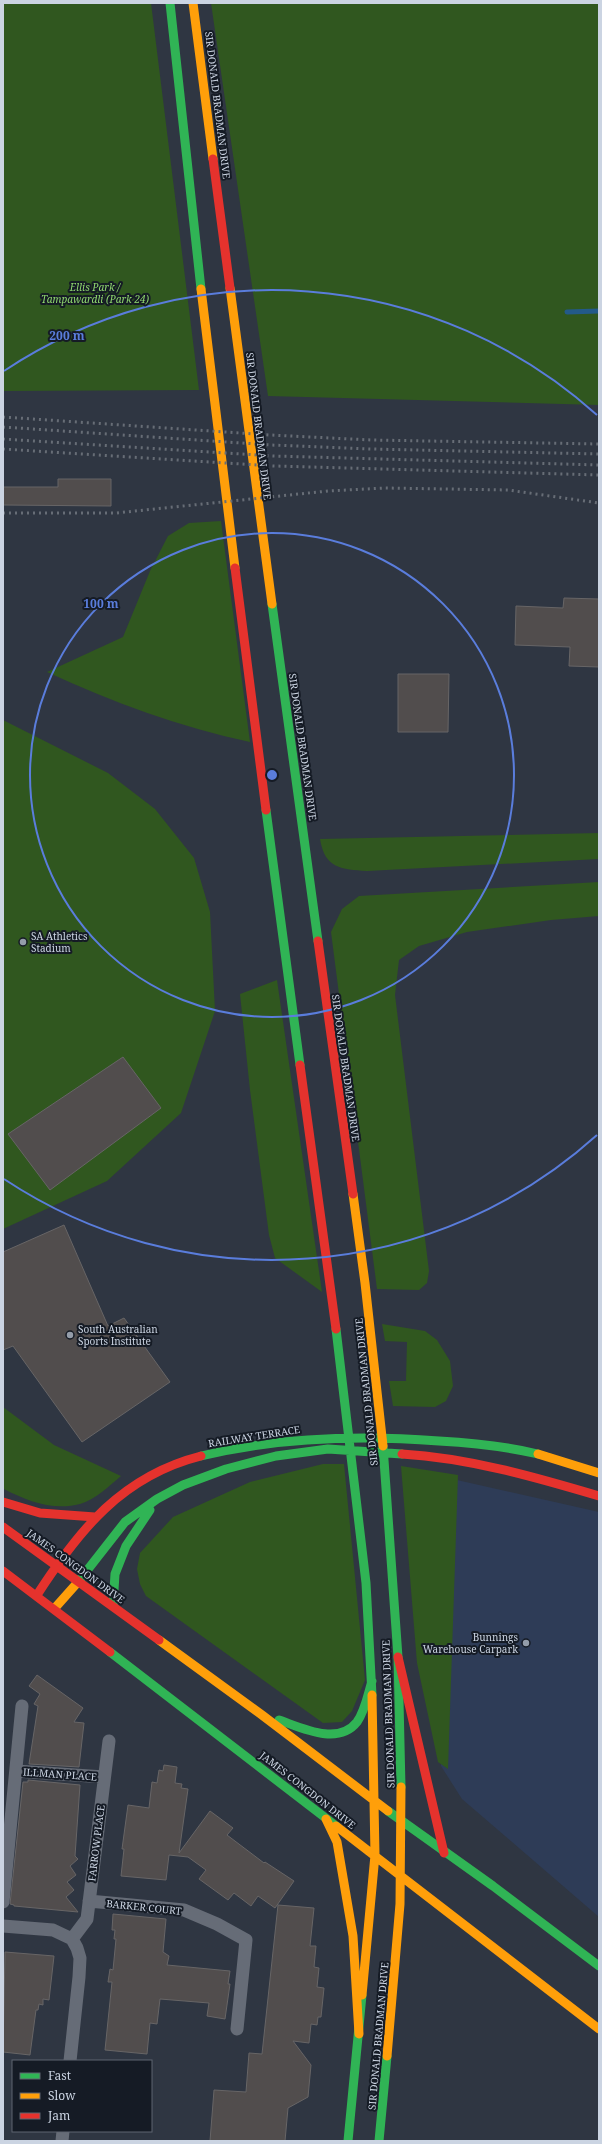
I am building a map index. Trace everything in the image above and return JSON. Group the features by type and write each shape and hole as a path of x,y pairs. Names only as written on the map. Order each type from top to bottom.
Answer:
{"main road":[{"name":"SIR DONALD BRADMAN DRIVE","path":"170,3 214,404 282,935 330,1281 366,1583 372,1682 375,1856 348,2141"},
{"name":"SIR DONALD BRADMAN DRIVE","path":"193,3 261,526 365,1283 385,1467 398,1657 402,1822 401,1876 379,2141"},
{"name":"RAILWAY TERRACE","path":"37,1595 56,1565 94,1517 122,1493 151,1474 205,1454 289,1440 336,1437 419,1439 518,1449 599,1473"},
{"path":"54,1609 78,1582 126,1522 157,1499 183,1485 226,1469 276,1456 328,1449 418,1455 466,1462 537,1478 599,1496"},
{"path":"113,1606 115,1574 126,1546 157,1499"},
{"path":"3,1502 40,1513 94,1517"},
{"name":"JAMES CONGDON DRIVE","path":"3,1527 262,1715 402,1822 493,1886 599,1966"},
{"name":"JAMES CONGDON DRIVE","path":"3,1571 37,1595 326,1817 599,2029"},
{"path":"398,1657 444,1853"},
{"path":"262,1715 324,1735 344,1732 357,1722 372,1682"},
{"path":"326,1817 337,1842 353,1936 358,2034"}],"street":[{"name":"ILLMAN PLACE","path":"3,1902 22,1706"},
{"name":"FARROW PLACE","path":"72,1939 87,1919 109,1741"},
{"name":"ILLMAN PLACE","path":"16,1770 104,1777"},
{"name":"BARKER COURT","path":"89,1901 184,1910 217,1924 246,1940 237,2029"},
{"path":"3,1926 53,1930 72,1939 80,1958 70,2060"}],"shaded area":[{"name":"Bunnings Warehouse Carpark","path":"448,1478 599,1512 599,1917 462,1799 441,1766"}],"green space":[{"name":"Ellis Park / Tampawardli (Park 24)","path":"3,3 151,3 199,390 3,391"},
{"path":"211,3 599,3 599,405 268,396"},
{"path":"221,521 250,742 198,729 147,713 47,672 123,637 150,571 168,536 189,523"},
{"name":"SA Athletics Stadium","path":"3,720 108,773 155,809 194,858 210,912 215,1011 181,1113 107,1181 3,1229"},
{"path":"599,833 599,859 367,871 342,868 330,862 322,849 320,839"},
{"path":"599,882 599,916 551,920 467,932 419,946 399,960 395,995 429,1271 427,1283 419,1290 377,1289 331,932 342,909 359,896"},
{"path":"277,980 322,1292 275,1258 269,1235 250,1090 240,994"},
{"path":"382,1324 425,1331 437,1340 450,1361 453,1386 446,1401 435,1407 393,1406 389,1381 406,1381 407,1342 385,1341"},
{"path":"3,1407 54,1445 121,1476 102,1492 86,1502 70,1506 40,1504 4,1489"},
{"path":"323,1464 344,1464 365,1680 352,1711 342,1722 323,1723 146,1596 140,1584 137,1569 140,1553 173,1517 250,1482"},
{"path":"401,1466 458,1475 448,1769 438,1762 417,1663"}],"building":[{"path":"58,479 111,479 111,506 3,505 3,487 58,487"},
{"path":"564,598 599,599 599,667 569,666 570,647 515,645 516,606 563,608"},
{"path":"398,674 449,674 448,732 398,732"},
{"path":"123,1057 161,1108 50,1190 8,1134"},
{"name":"South Australian Sports Institute","path":"64,1225 108,1326 124,1318 170,1382 82,1442 13,1346 3,1350 3,1252"},
{"path":"37,1675 83,1708 74,1722 84,1723 79,1767 29,1764 38,1706 34,1704 40,1694 29,1686"},
{"path":"164,1765 177,1767 175,1783 182,1784 181,1788 188,1789 179,1853 210,1811 233,1828 227,1835 264,1863 265,1862 294,1881 275,1908 258,1896 251,1906 234,1893 228,1900 199,1879 206,1870 188,1857 169,1855 166,1880 121,1876 124,1849 122,1849 128,1805 149,1808 152,1782 157,1783 159,1770 163,1771"},
{"path":"28,1780 80,1785 75,1856 78,1859 70,1866 76,1875 67,1882 74,1890 66,1897 78,1912 14,1906 10,1904 23,1782 28,1782"},
{"path":"278,1905 314,1908 310,1946 316,1946 314,1967 319,1968 317,1987 324,1988 321,2017 318,2017 317,2025 311,2024 309,2043 293,2041 311,2065 308,2097 288,2108 285,2141 210,2141 214,2090 246,2092 249,2053 262,2054"},
{"path":"113,1914 166,1919 163,1952 169,1956 167,1965 230,1971 228,1984 230,1984 225,2019 207,2016 209,2003 160,1999 157,2024 150,2023 147,2054 105,2050 112,1982 108,1982 110,1969 113,1970 116,1939 114,1939 115,1930 112,1930"},
{"path":"5,1952 54,1956 49,2000 43,1999 43,2005 39,2004 38,2010 36,2010 30,2055 3,2052"}],"waterway":[{"path":"567,312 599,311"}],"railway":[{"path":"3,417 270,435 371,440 599,444"},
{"path":"3,427 271,445 371,449 599,454"},
{"path":"3,439 273,456 599,465"},
{"path":"3,449 274,466 599,475"},
{"path":"3,513 116,513 328,491 385,488 508,490 599,503"}],"traffic: fast":[{"path":"170,3 201,289"},
{"path":"272,604 318,941"},
{"path":"266,810 300,1065"},
{"path":"336,1329 366,1583 372,1695"},
{"path":"201,1456 289,1441 349,1438 409,1439 464,1443 501,1447 538,1454"},
{"path":"383,1446 398,1657 401,1787"},
{"path":"78,1582 125,1522 157,1499 183,1485 226,1469 276,1456 328,1449 402,1454"},
{"path":"113,1606 115,1574 126,1546 150,1510"},
{"path":"110,1652 336,1826"},
{"path":"279,1720 320,1733 340,1733 349,1729 357,1722 362,1713 372,1681"},
{"path":"388,1811 493,1886 599,1966"},
{"path":"348,2141 362,1995"},
{"path":"379,2141 387,2056"}],"traffic: slow":[{"path":"193,3 213,159"},
{"path":"230,288 272,604"},
{"path":"201,289 235,568"},
{"path":"353,1194 365,1283 383,1446"},
{"path":"538,1454 599,1473"},
{"path":"54,1609 78,1582"},
{"path":"159,1640 262,1715 388,1811"},
{"path":"362,1995 375,1855 372,1695"},
{"path":"387,2056 400,1904 401,1787"},
{"path":"326,1819 337,1842 353,1936 359,2034"},
{"path":"336,1826 599,2029"}],"traffic: jam":[{"path":"213,159 230,288"},
{"path":"235,568 266,810"},
{"path":"318,941 353,1194"},
{"path":"300,1065 336,1329"},
{"path":"402,1454 427,1456 502,1469 599,1496"},
{"path":"37,1595 69,1549 105,1509 125,1492 148,1477 173,1465 201,1456"},
{"path":"3,1502 40,1513 95,1517"},
{"path":"3,1527 159,1640"},
{"path":"3,1571 110,1652"},
{"path":"398,1657 444,1853"}],"place":[{"name":"SA Athletics Stadium","path":"23,942"},
{"name":"South Australian Sports Institute","path":"70,1335"},
{"name":"Bunnings Warehouse Carpark","path":"526,1643"}]}
